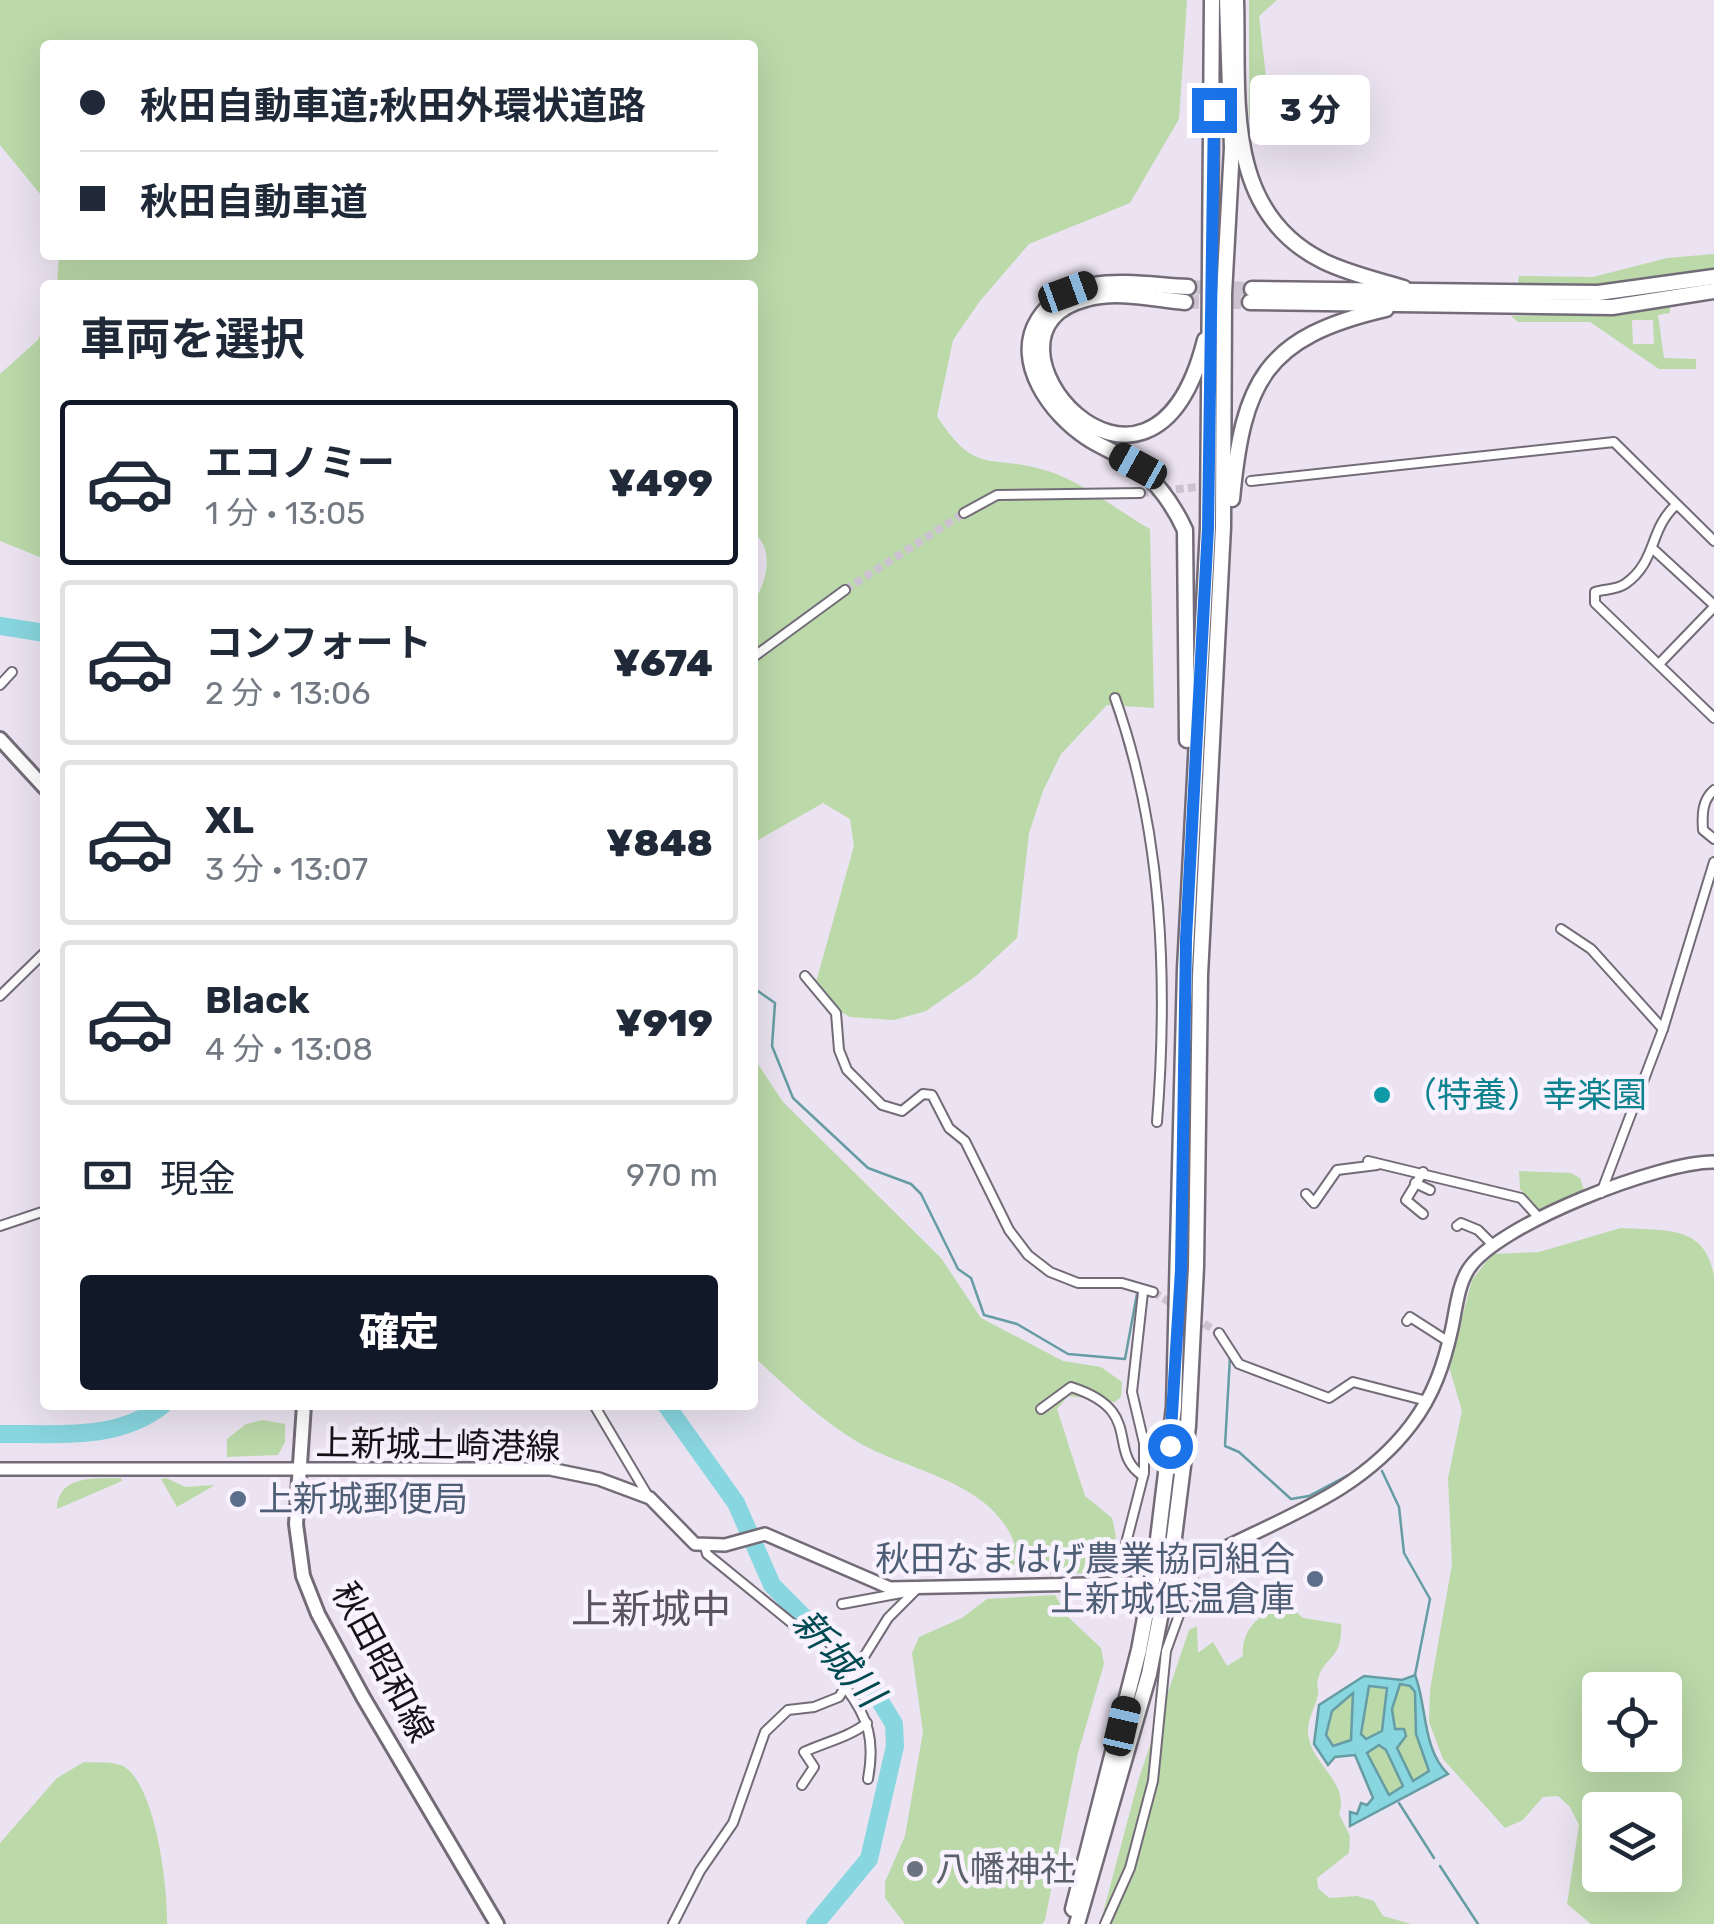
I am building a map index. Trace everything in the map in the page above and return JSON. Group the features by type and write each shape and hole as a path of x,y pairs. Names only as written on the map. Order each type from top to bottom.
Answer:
{"highway":[{"path":"1212,0 1220,626"},
{"path":"1068,1924 1140,1650 1172,1426 1181,1270 1189,880 1185,530 1174,504 1138,466 1064,420 1042,392 1030,356 1031,335 1039,318 1068,292 1088,284 1113,283 1186,294 1085,298 1062,310 1050,324 1042,345 1043,369 1056,395 1075,416 1114,434 1140,432 1164,421 1184,401 1218,294 1232,148 1227,0"},
{"path":"1236,0 1243,160 1254,194 1270,221 1296,245 1325,262 1415,298"},
{"path":"1077,1924 1150,1674 1171,1561 1188,1426 1196,1268 1200,974 1220,626 1239,426 1249,396 1279,357 1306,336 1415,298 1598,292 1714,277"},
{"path":"1251,296 1612,307 1714,291"},
{"path":"1189,880 1208,528 1211,316"}],"main road":[{"path":"0,740 40,783"},
{"path":"1174,1581 1197,1562 1319,1504 1358,1480 1392,1448 1427,1402 1449,1342 1467,1272 1492,1245 1540,1219 1676,1164 1714,1162"},
{"name":"秋田昭和線","path":"304,1410 298,1471 300,1558 318,1614 497,1924"},
{"name":"上新城土崎港線","path":"0,1469 550,1469 599,1479 650,1498 685,1538 705,1547"},
{"path":"705,1547 765,1534 890,1588 1138,1583"}],"street":[{"path":"1252,482 1614,442 1714,541"},
{"path":"964,513 996,495 1140,493"},
{"path":"1676,505 1659,519 1652,548 1635,575 1622,586 1594,592 1595,603 1714,718"},
{"path":"1652,548 1714,606 1658,664"},
{"path":"758,654 845,590"},
{"path":"0,685 12,672"},
{"path":"1115,698 1140,773 1159,924 1164,1024 1157,1122"},
{"path":"1714,790 1706,796 1702,815 1703,830 1714,838"},
{"path":"1601,1193 1663,1030 1714,862"},
{"path":"1561,928 1592,949 1663,1030"},
{"path":"0,996 40,957"},
{"path":"805,976 836,1013 839,1050 847,1070 882,1105 902,1111 923,1094 932,1095 949,1128 965,1141 1009,1230 1028,1255 1050,1272 1078,1283 1122,1283 1148,1292 1132,1392 1144,1443 1143,1476 1116,1582"},
{"path":"1368,1160 1521,1198 1540,1219"},
{"path":"1306,1194 1314,1203 1337,1170 1381,1163"},
{"path":"1423,1172 1406,1200 1424,1214"},
{"path":"1415,1183 1430,1190"},
{"path":"0,1226 40,1213"},
{"path":"1457,1226 1461,1222 1478,1230 1492,1245"},
{"path":"1407,1321 1410,1316 1449,1342"},
{"path":"1219,1333 1238,1364 1286,1384 1329,1398 1353,1382 1427,1402"},
{"path":"1041,1409 1071,1387 1094,1394 1113,1410 1134,1470 1143,1476"},
{"path":"597,1410 650,1498"},
{"path":"705,1547 707,1554 814,1642 848,1680 873,1740 868,1779"},
{"path":"1105,1924 1130,1868 1153,1781 1166,1650 1197,1562"},
{"path":"842,1604 916,1590"},
{"path":"672,1924 733,1823 765,1732 788,1710 830,1702 888,1618 916,1590"},
{"path":"802,1785 814,1767 804,1752 836,1737 851,1736 867,1724"}],"green space":[{"path":"0,0 1187,0 1179,119 1130,203 1029,244 980,301 953,340 937,416 974,456 1061,476 1150,529 1154,708 1107,705 1061,754 1029,833 1017,938 976,976 926,1011 894,1020 850,1017 825,1003 816,982 854,846 850,819 823,803 758,840 758,594 767,557 758,537 758,280 57,280 59,260 758,260 758,40 40,40 40,194 0,145"},
{"path":"1249,0 1277,0 1259,16 1267,85 1260,115 1249,118"},
{"path":"1714,254 1714,271 1614,285 1518,283 1519,276 1593,277 1667,258"},
{"path":"1670,305 1670,313 1658,315 1664,358 1696,359 1696,369 1659,369 1590,322 1518,322 1511,316 1633,313","holes":["1632,320 1653,320 1654,344 1633,344"]},
{"path":"40,335 40,557 0,541 0,374"},
{"path":"758,1064 783,1102 941,1258 981,1318 1063,1361 1101,1367 1122,1382 1121,1397 1115,1402 1068,1396 1057,1409 1085,1496 1112,1518 1116,1536 1109,1573 1023,1574 1006,1568 1015,1545 1004,1523 988,1506 946,1480 856,1441 815,1412 758,1361"},
{"path":"1519,1171 1571,1173 1580,1178 1585,1193 1541,1213 1520,1189"},
{"path":"1621,1228 1681,1234 1702,1247 1709,1259 1714,1276 1714,1924 1591,1924 1567,1904 1579,1825 1570,1807 1558,1796 1543,1797 1523,1820 1505,1828 1443,1759 1429,1722 1430,1690 1452,1564 1448,1478 1462,1411 1449,1367 1472,1280 1492,1254 1539,1252"},
{"path":"263,1420 285,1424 285,1442 278,1455 227,1457 227,1439 246,1424"},
{"path":"121,1478 122,1481 57,1509 59,1498 71,1484"},
{"path":"161,1479 185,1487 215,1485 177,1507"},
{"path":"1055,1595 1068,1617 1101,1648 1104,1664 1078,1753 1045,1920 1042,1924 905,1924 885,1898 885,1882 905,1836 923,1732 912,1653 919,1637 962,1618 987,1599"},
{"path":"1288,1604 1303,1618 1341,1624 1339,1645 1318,1679 1308,1732 1315,1754 1339,1792 1339,1814 1350,1836 1349,1853 1317,1878 1318,1888 1329,1898 1357,1896 1374,1901 1383,1916 1411,1924 1100,1924 1139,1778 1189,1630 1197,1626 1198,1653 1213,1642 1227,1666 1243,1656 1246,1637 1255,1622"},
{"path":"1399,1684 1410,1686 1415,1692 1416,1734 1429,1771 1413,1781 1397,1748 1393,1705"},
{"path":"1386,1686 1382,1731 1373,1739 1362,1739 1367,1688"},
{"path":"1353,1692 1351,1740 1333,1746 1326,1735 1332,1711"},
{"path":"1380,1745 1403,1786 1389,1795 1367,1753"},
{"path":"84,1762 123,1766 144,1793 158,1839 167,1924 0,1924 0,1843 57,1778"}],"water":[{"path":"1415,1675 1429,1740 1448,1774 1350,1826 1350,1812 1357,1814 1361,1803 1367,1805 1373,1798 1355,1755 1335,1757 1328,1765 1314,1744 1319,1705 1364,1676 1402,1680","holes":["1400,1684 1410,1686 1415,1692 1416,1734 1429,1771 1413,1781 1397,1748 1406,1736 1404,1729 1395,1729 1392,1709","1369,1686 1387,1688 1382,1731 1366,1739 1361,1734","1353,1693 1351,1740 1333,1746 1326,1735 1332,1711","1379,1745 1386,1750 1403,1786 1389,1795 1367,1753"]}],"waterway":[{"path":"0,626 40,632"},
{"path":"758,991 775,1003 772,1046 793,1098 868,1168 911,1184 921,1194 958,1269 971,1278 984,1315 1017,1324 1068,1354 1125,1359 1137,1294"},
{"path":"1230,1357 1225,1446 1239,1452 1291,1499 1309,1496 1352,1473"},
{"name":"新城川","path":"0,1434 106,1430 156,1410"},
{"name":"新城川","path":"670,1410 736,1503 772,1585 869,1683 894,1724 895,1746 869,1859 815,1924"},
{"path":"1382,1471 1399,1507 1404,1553 1430,1599 1415,1675"},
{"path":"1399,1803 1434,1858"},
{"path":"1440,1866 1478,1924"}],"tunnel":[{"path":"1188,287 1252,289"},
{"path":"1185,302 1250,302"},
{"path":"1140,493 1207,486"},
{"path":"845,590 964,513"},
{"path":"1153,1292 1219,1333"}],"place":[{"name":"（特養）幸楽園","path":"1382,1095"},
{"name":"上新城郵便局","path":"238,1499"},
{"name":"秋田なまはげ農業協同組合 上新城低温倉庫","path":"1315,1579"},
{"name":"八幡神社","path":"915,1869"}],"district":[{"name":"上新城中","path":"651,1609"}],"route":[{"path":"1170,1446 1181,1270 1186,939 1208,528 1214,110"}]}
